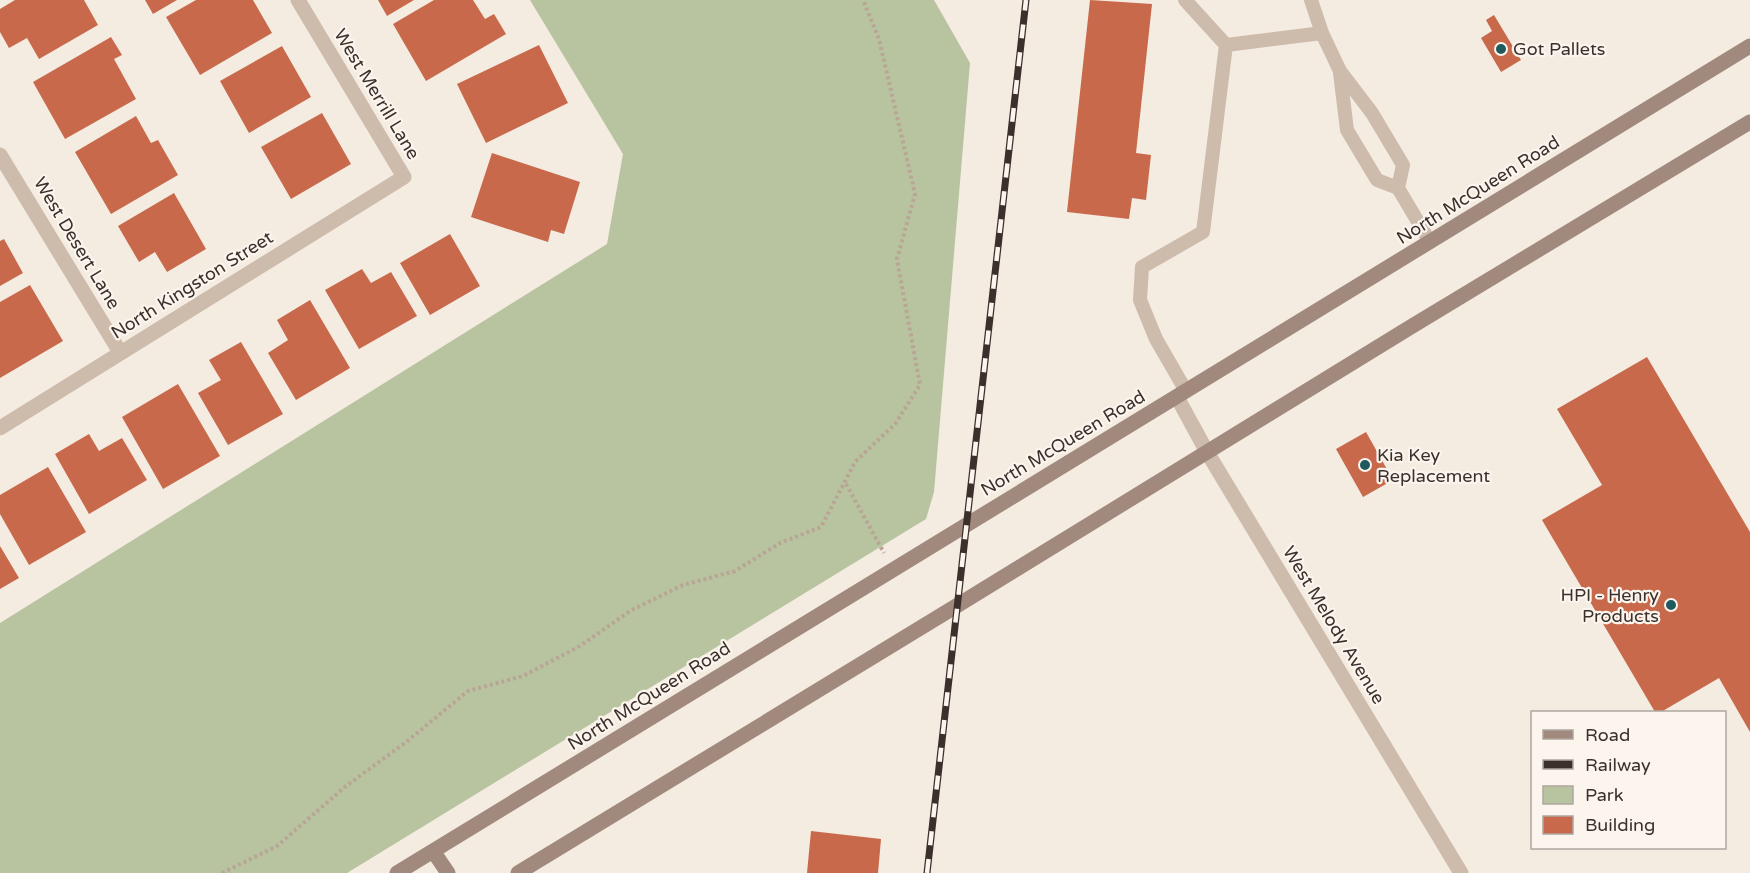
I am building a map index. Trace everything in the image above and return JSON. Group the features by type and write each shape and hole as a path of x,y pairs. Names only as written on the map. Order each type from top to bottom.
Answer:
{"main road":[{"name":"North McQueen Road","path":"397,873 1750,46"},
{"path":"518,873 1408,328 1750,122"},
{"path":"433,851 448,873"}],"street":[{"name":"West Merrill Lane","path":"298,0 404,177"},
{"name":"West Desert Lane","path":"0,155 120,352"},
{"name":"North Kingston Street","path":"0,428 404,177"},
{"name":"West Melody Avenue","path":"1181,394 1207,452 1461,873"}],"lane":[{"path":"1181,394 1140,300 1142,267 1203,232 1226,45 1185,0"},
{"path":"1311,0 1322,33 1340,71 1372,113 1403,165 1398,188"},
{"path":"1226,45 1322,33"},
{"path":"1340,71 1347,130 1377,180 1398,188 1430,242"}],"path":[{"path":"222,873 278,846 346,786 405,743 468,691 523,676 580,646 630,611 683,585 735,571 780,543 821,527 855,462 895,424 920,385 897,260 915,195 879,39 863,0"},
{"path":"845,483 892,569"}],"green space":[{"path":"530,0 934,0 970,63 934,492 926,519 347,873 0,873 0,623 607,244 623,154"}],"building":[{"path":"15,0 84,0 98,25 39,59 27,38 9,48 0,32 0,9"},
{"path":"145,0 177,0 153,14"},
{"path":"196,0 253,0 272,33 200,75 166,17"},
{"path":"378,0 414,0 387,16"},
{"path":"434,0 473,0 485,19 494,14 506,34 426,81 393,24"},
{"path":"1090,0 1152,4 1136,153 1151,155 1146,200 1132,198 1129,219 1067,212"},
{"name":"Got Pallets","path":"1494,15 1521,60 1501,72 1481,38 1492,31 1486,20"},
{"path":"111,37 122,55 114,59 136,99 65,139 33,82"},
{"path":"539,45 568,103 486,143 457,84"},
{"path":"282,46 311,97 249,133 220,81"},
{"path":"322,113 351,164 291,199 261,147"},
{"path":"136,116 151,143 158,140 178,175 111,214 75,152"},
{"path":"492,153 580,182 564,234 551,230 548,242 471,217"},
{"path":"174,193 206,249 167,272 155,252 139,262 118,226"},
{"path":"450,234 480,286 430,315 400,263"},
{"path":"4,239 23,273 0,286 0,241"},
{"path":"362,269 371,283 391,272 417,316 359,349 325,290"},
{"path":"30,285 63,341 0,378 0,302"},
{"path":"310,300 350,368 296,400 268,353 288,340 277,320"},
{"path":"241,342 283,414 228,445 198,393 221,380 209,360"},
{"name":"HPI - Henry Products","path":"1647,357 1750,532 1750,732 1719,678 1663,711 1654,711 1542,520 1602,485 1557,409"},
{"path":"178,384 220,456 163,489 122,417"},
{"name":"Kia Key Replacement","path":"1366,432 1393,480 1363,497 1336,449"},
{"path":"89,434 99,451 122,438 147,480 89,514 55,454"},
{"path":"48,467 86,532 29,565 0,514 0,495"},
{"path":"0,546 19,578 0,589"},
{"path":"811,831 881,839 878,873 807,873"}],"railway":[{"path":"927,873 1026,0"}],"place":[{"name":"Got Pallets","path":"1501,49"},
{"name":"Kia Key Replacement","path":"1365,465"},
{"name":"HPI - Henry Products","path":"1671,605"}]}
